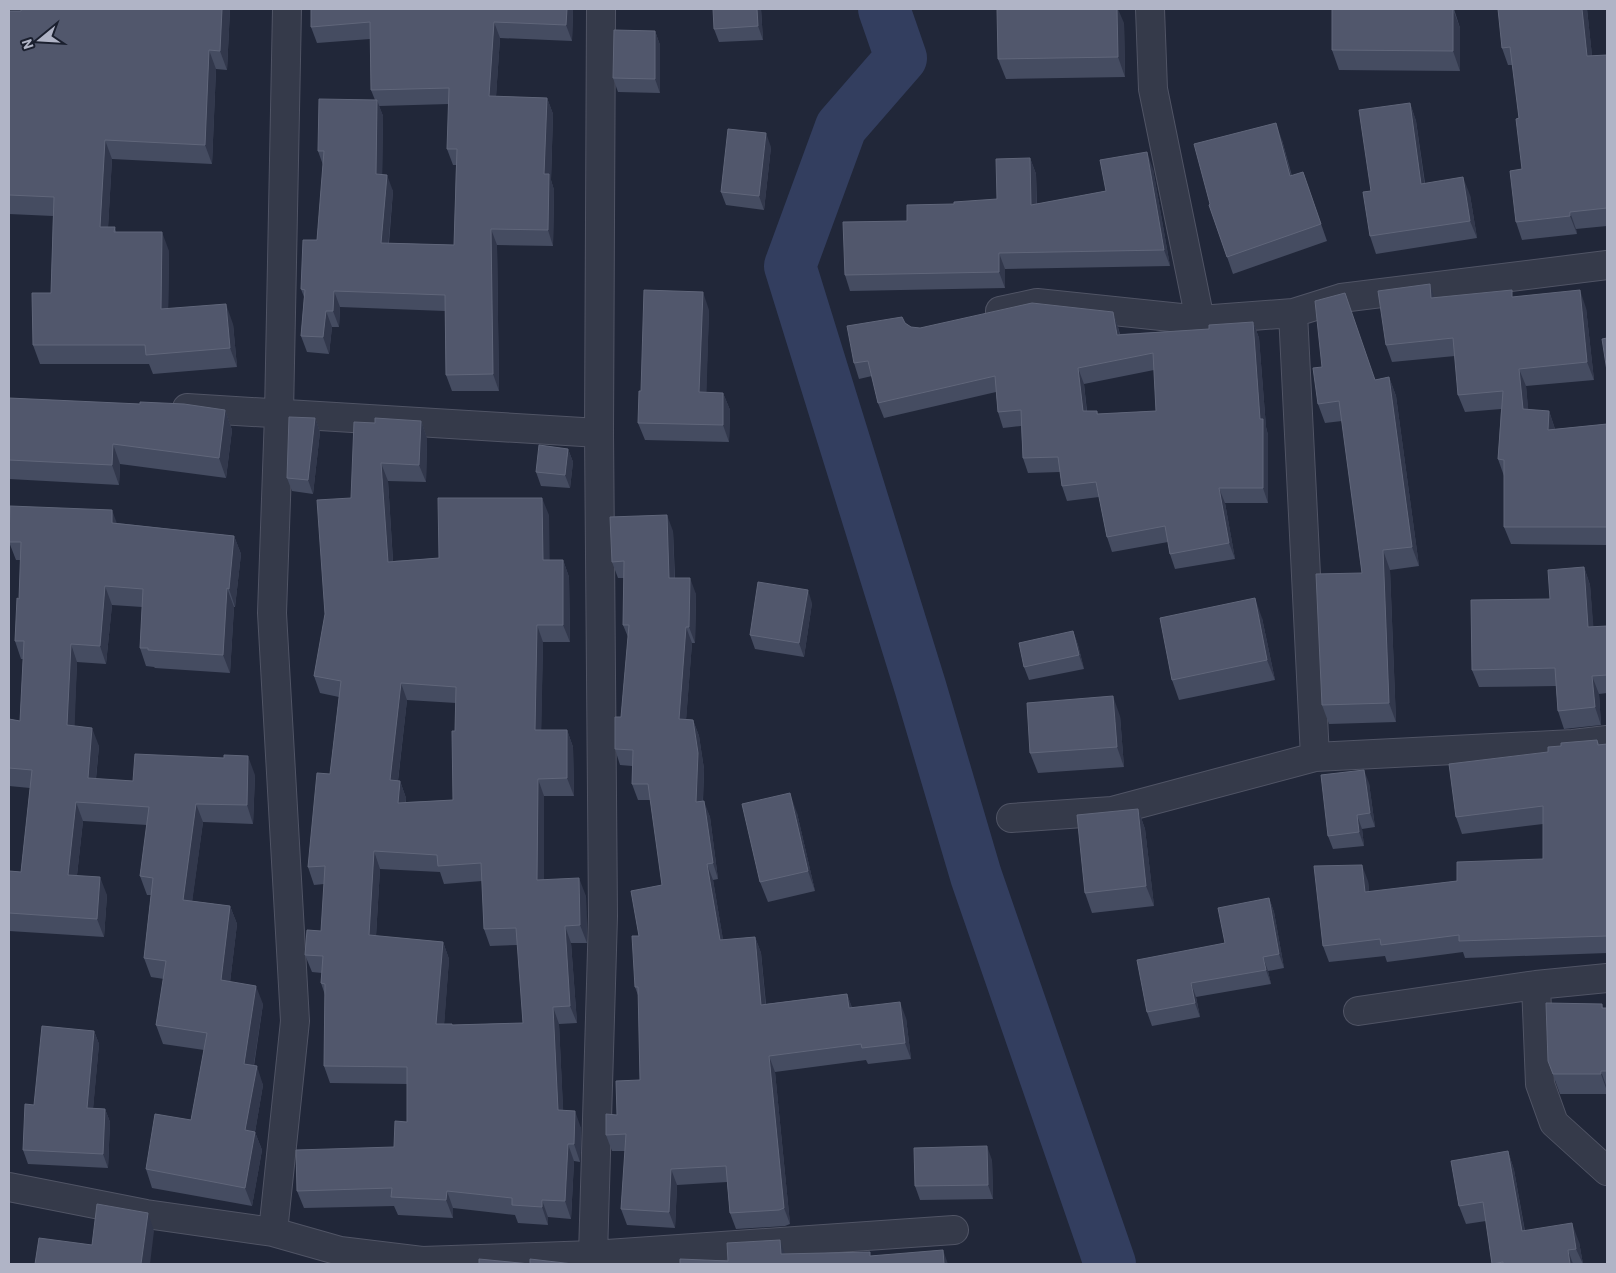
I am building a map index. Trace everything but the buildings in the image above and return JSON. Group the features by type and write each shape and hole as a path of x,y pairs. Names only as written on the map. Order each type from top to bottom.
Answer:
{"street":[{"path":"273,1232 295,1021 272,613 279,414 287,9"},
{"path":"593,1255 603,916 599,433 601,9"},
{"path":"1150,9 1153,89 1200,320"},
{"path":"980,316 1037,303 1200,320 1293,313 1341,298 1607,266"},
{"path":"1293,313 1314,758"},
{"path":"163,407 599,433"},
{"path":"1011,818 1112,811 1314,758 1573,744 1607,740"},
{"path":"1358,1012 1536,986 1607,978"},
{"path":"1536,986 1540,1084 1554,1122 1607,1171"},
{"path":"9,1187 146,1214 273,1232 340,1251 422,1261 593,1255 954,1230"}],"waterway":[{"path":"884,9 901,58 841,127 790,266 920,686 976,876 1110,1264"}]}
